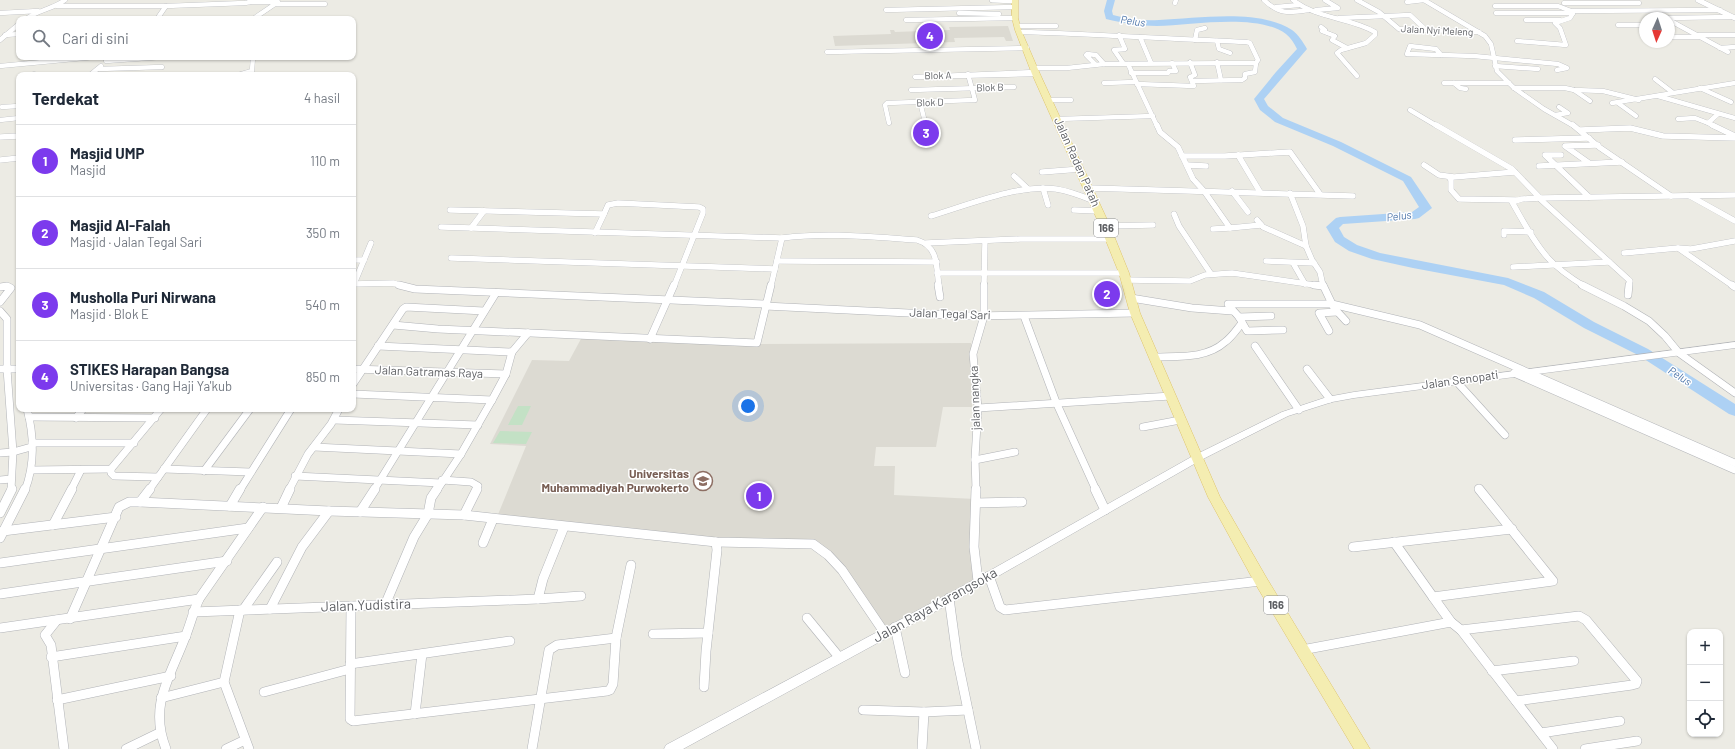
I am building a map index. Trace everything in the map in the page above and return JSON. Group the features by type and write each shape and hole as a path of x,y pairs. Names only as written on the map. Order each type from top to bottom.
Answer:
{"main road":[{"name":"Jalan Raden Patah","path":"1016,14 1035,71 1081,169 1089,188 1094,208 1106,226 1120,274 1131,298 1135,313 1197,458"},
{"name":"Jalan Senopati","path":"1197,458 1262,424 1330,399 1520,372 1735,345"},
{"name":"Jalan Raya Karangsoka","path":"671,749 689,744 839,657 851,652 884,632 989,576 1197,458"},
{"name":"166","path":"1197,458 1214,497 1261,581 1362,749"}],"street":[{"path":"57,6 65,0"},
{"path":"82,6 92,0"},
{"path":"992,0 1016,14 1056,26"},
{"path":"1264,0 1268,5 1283,13 1338,8"},
{"path":"1293,0 1299,5 1375,32 1375,35 1366,43 1338,51 1337,55 1357,76"},
{"path":"1325,0 1354,17"},
{"name":"Jalan Nyi Meleng","path":"1357,0 1383,15 1399,29 1479,32"},
{"path":"1408,2 1424,0 1479,32 1491,44 1495,66 1499,74 1514,88 1555,116 1580,130 1598,146 1672,196"},
{"path":"1634,0 1652,11"},
{"path":"1698,0 1734,18"},
{"path":"0,13 39,11 57,6 166,6 250,1 278,2 257,16"},
{"path":"1564,3 1638,3"},
{"path":"274,4 325,4"},
{"path":"1276,7 1299,5"},
{"path":"159,16 166,6"},
{"path":"1495,6 1558,6 1572,12"},
{"path":"886,10 1016,14 1089,32 1140,37 1249,43 1258,60 1256,63 1255,72 1245,74 1244,80 1192,81"},
{"path":"1496,13 1720,10"},
{"path":"31,16 39,11"},
{"path":"1526,20 1561,20 1570,18 1572,12"},
{"path":"937,13 1016,14"},
{"path":"906,20 1016,14"},
{"path":"1339,18 1412,15 1426,30"},
{"path":"1675,18 1734,18"},
{"path":"1561,20 1555,23 1560,28 1565,42"},
{"path":"1675,23 1701,36 1728,52"},
{"path":"1618,25 1639,25"},
{"path":"0,39 16,27"},
{"path":"1321,27 1325,30 1322,31 1324,33 1335,36 1332,40 1347,48"},
{"path":"1195,40 1197,30 1205,28"},
{"path":"6,35 16,34"},
{"path":"1675,37 1735,34"},
{"path":"1119,35 1125,49 1114,50 1126,64 1161,134 1178,147 1193,179 1204,191 1230,228"},
{"path":"1140,37 1151,63"},
{"path":"1551,40 1565,42"},
{"path":"1217,41 1219,48 1224,52 1230,53"},
{"path":"1517,41 1566,45 1565,42"},
{"path":"1442,56 1436,49 1410,46 1407,54 1409,55 1493,58 1558,64 1567,68 1557,69 1558,70"},
{"path":"1720,48 1735,47"},
{"path":"827,52 1027,48"},
{"path":"1095,64 1086,55 1087,54 1096,55 1104,64"},
{"path":"0,66 39,60"},
{"path":"94,72 106,61 120,60"},
{"path":"248,72 252,71 253,60"},
{"path":"1104,83 1194,86 1190,77 1195,75 1190,62"},
{"name":"Blok A","path":"962,76 915,77 1004,74 1095,64 1190,62 1256,63"},
{"path":"1217,62 1221,80"},
{"path":"1131,73 1168,73 1169,71 1176,71 1172,63"},
{"path":"1495,66 1538,69"},
{"path":"99,68 162,67"},
{"path":"962,76 970,88"},
{"path":"969,76 970,88"},
{"path":"1655,78 1672,92"},
{"path":"1444,83 1509,83"},
{"path":"1454,83 1460,89 1466,89"},
{"path":"1612,103 1639,100 1672,92 1735,83"},
{"path":"1717,85 1726,90"},
{"name":"Blok B","path":"911,90 1014,87"},
{"name":"Blok D","path":"889,123 885,105 890,103 976,100 970,88"},
{"path":"1514,88 1565,88 1574,90 1603,91 1639,100"},
{"path":"1700,88 1731,102"},
{"path":"1574,90 1590,101"},
{"path":"1658,96 1735,118"},
{"path":"1,108 6,100"},
{"path":"1049,100 1071,100"},
{"path":"920,102 928,136"},
{"path":"1618,103 1636,116"},
{"path":"1,108 16,106"},
{"path":"1555,116 1568,113 1559,108"},
{"path":"1410,110 1515,172 1630,281 1628,295"},
{"path":"1708,123 1718,114"},
{"path":"1058,119 1153,116"},
{"path":"0,120 16,118"},
{"path":"1678,119 1694,118 1708,123 1735,137"},
{"path":"1580,130 1630,128 1667,137 1735,137"},
{"path":"0,137 16,136"},
{"path":"1515,140 1589,138"},
{"path":"1590,163 1565,146 1598,146"},
{"path":"1182,156 1290,152 1320,194"},
{"path":"1238,155 1260,192"},
{"path":"1560,155 1545,155 1558,166 1587,197"},
{"path":"0,160 16,158"},
{"path":"1539,166 1622,162"},
{"path":"1424,165 1435,173 1449,176 1515,172"},
{"path":"1187,166 1206,166"},
{"path":"1042,172 1081,169"},
{"path":"1014,176 1028,189"},
{"path":"1449,176 1451,180 1451,190 1460,199 1517,200 1578,197 1735,195"},
{"path":"1089,188 1232,191 1352,196"},
{"path":"931,216 1028,189 1068,192 1094,208"},
{"path":"1043,190 1048,205"},
{"path":"1232,191 1248,212"},
{"path":"1290,193 1303,226 1306,246 1320,272 1323,286 1335,309 1346,322"},
{"path":"1689,195 1735,221"},
{"path":"1517,200 1513,201 1512,204 1554,264 1584,286 1649,321 1665,336 1735,393"},
{"path":"595,233 608,205 612,203 699,207 703,210 668,300 650,339"},
{"path":"1074,210 1094,208"},
{"path":"450,210 604,214"},
{"path":"471,228 484,211"},
{"path":"1174,214 1179,226 1211,274"},
{"path":"1213,229 1230,228 1259,223 1306,246"},
{"path":"1106,226 1153,225"},
{"path":"441,227 782,238 800,235 838,235 912,239 926,243 1020,238 1109,239"},
{"path":"1504,235 1503,231 1531,232"},
{"path":"393,325 650,339 757,343 782,238"},
{"name":"jalan nangka","path":"978,581 974,547 976,503 975,460 978,408 974,348 984,316 985,241"},
{"path":"1624,253 1678,248 1691,249 1735,241"},
{"path":"356,279 371,243"},
{"path":"926,243 932,249 936,262 940,297"},
{"path":"1678,248 1735,287"},
{"path":"451,258 775,269"},
{"path":"356,260 364,260"},
{"path":"777,261 936,262"},
{"path":"1266,261 1314,263"},
{"path":"1513,266 1609,262"},
{"path":"1293,263 1305,284"},
{"path":"937,273 1120,274 1190,281 1211,274 1248,275 1323,286"},
{"name":"Jalan Tegal Sari","path":"356,284 393,283 415,289 984,316 1135,313"},
{"path":"0,287 7,286 11,288 0,302"},
{"path":"360,512 496,293"},
{"path":"1131,298 1192,308 1231,308"},
{"path":"1283,330 1247,331 1228,304 1335,309"},
{"path":"356,380 403,309 406,307 484,311"},
{"path":"1329,331 1319,313 1340,307 1412,322 1735,470"},
{"path":"0,311 4,319 4,369 13,452 10,479 12,488 0,513"},
{"path":"1024,316 1056,402 1105,510"},
{"path":"1240,320 1271,316"},
{"path":"1155,357 1190,356 1212,351 1226,342 1240,320"},
{"path":"385,605 414,537 428,514 431,498 461,454 478,425 506,374 512,352 528,332"},
{"path":"378,346 512,352"},
{"path":"1255,346 1299,410"},
{"path":"4,369 16,369"},
{"name":"Jalan Gatramas Raya","path":"356,370 506,374"},
{"path":"1308,370 1330,399"},
{"path":"1520,372 1735,463"},
{"path":"1456,381 1505,435"},
{"path":"356,394 492,400"},
{"path":"978,408 1171,396"},
{"path":"76,418 81,412"},
{"path":"32,470 111,469 160,412"},
{"path":"140,502 206,412"},
{"path":"204,471 248,412"},
{"path":"230,506 289,412"},
{"path":"281,508 295,476 334,420 338,412"},
{"path":"1,534 27,486 32,470 32,445 28,413 76,418 155,418"},
{"path":"334,420 478,425"},
{"path":"1143,426 1180,420"},
{"path":"0,453 13,452 32,445 134,443"},
{"path":"314,447 461,454"},
{"path":"975,460 1015,452"},
{"path":"111,469 111,473 114,476 158,477"},
{"path":"164,469 250,472"},
{"path":"53,525 81,470"},
{"path":"295,476 471,482 478,486 464,515"},
{"path":"0,480 10,479"},
{"path":"1432,597 1552,582 1552,578 1479,489"},
{"path":"70,618 85,582 116,517 119,507 129,502 140,502 329,511 464,515 564,527 716,542 813,544 828,555 842,570 884,632"},
{"path":"976,503 1022,502"},
{"path":"166,749 159,733 158,719 161,698 186,636 193,612 199,599 264,507"},
{"path":"270,609 302,547 329,511"},
{"path":"1,534 53,525 116,517"},
{"path":"482,543 493,519"},
{"path":"547,598 543,579 564,527"},
{"path":"0,563 248,528"},
{"path":"1353,547 1512,529"},
{"path":"704,687 717,550 716,542"},
{"path":"1394,542 1451,622 1461,630 1553,749"},
{"path":"0,594 227,561"},
{"path":"226,749 247,745 224,682 241,610 276,562"},
{"path":"351,606 351,720 357,721 607,691 610,690 613,684 616,638 631,565"},
{"path":"989,576 1000,607 1005,610 1261,581"},
{"name":"Jalan.Yudistira","path":"193,612 581,596"},
{"path":"949,598 957,657 976,749"},
{"path":"0,628 199,599"},
{"path":"1461,630 1579,616 1586,620 1637,681 1636,684 1632,685 1516,701"},
{"path":"807,618 839,657"},
{"path":"57,620 45,635 51,645 51,657 64,749"},
{"path":"1302,650 1451,622"},
{"path":"895,627 906,672"},
{"path":"653,634 708,633"},
{"path":"51,657 186,636"},
{"path":"532,749 542,699 549,650 557,645 616,638"},
{"path":"264,692 350,666 510,641"},
{"path":"415,714 422,654"},
{"path":"1492,671 1574,660"},
{"path":"57,700 171,676"},
{"path":"161,698 224,682"},
{"path":"863,710 924,712 968,710"},
{"path":"922,749 924,712"},
{"path":"1541,733 1620,721"},
{"path":"126,749 159,733"},
{"path":"1585,749 1637,741"}],"shaded area":[{"path":"1008,26 1013,41 1006,41 1004,37 954,38 955,42 835,46 833,36 891,34 890,30 894,30 895,32 950,30 949,27"},
{"name":"Universitas Muhammadiyah Purwokerto","path":"582,337 763,344 971,343 972,407 943,407 936,447 876,447 874,466 895,466 894,495 975,499 974,580 885,631 838,561 814,542 701,539 497,517 526,446 490,444 532,360 569,361"}],"green space":[{"path":"518,406 531,406 522,425 508,425"},
{"path":"500,431 532,432 526,444 493,443"}],"waterway":[{"name":"Pelus","path":"1111,0 1108,11 1109,17 1130,22 1158,23 1240,20 1276,25 1293,36 1302,49 1259,99 1264,108 1279,120 1337,144 1407,179 1426,208 1415,215 1340,221 1332,227 1339,239 1353,248 1377,256 1508,282 1539,295 1589,325 1643,352 1735,411"}],"place":[{"name":"STIKES Harapan Bangsa","path":"930,36"},
{"name":"Musholla Puri Nirwana","path":"926,133"},
{"name":"Masjid Al-Falah","path":"1107,294"},
{"name":"Universitas Muhammadiyah Purwokerto","path":"703,481"},
{"name":"Masjid UMP","path":"759,496"}]}
